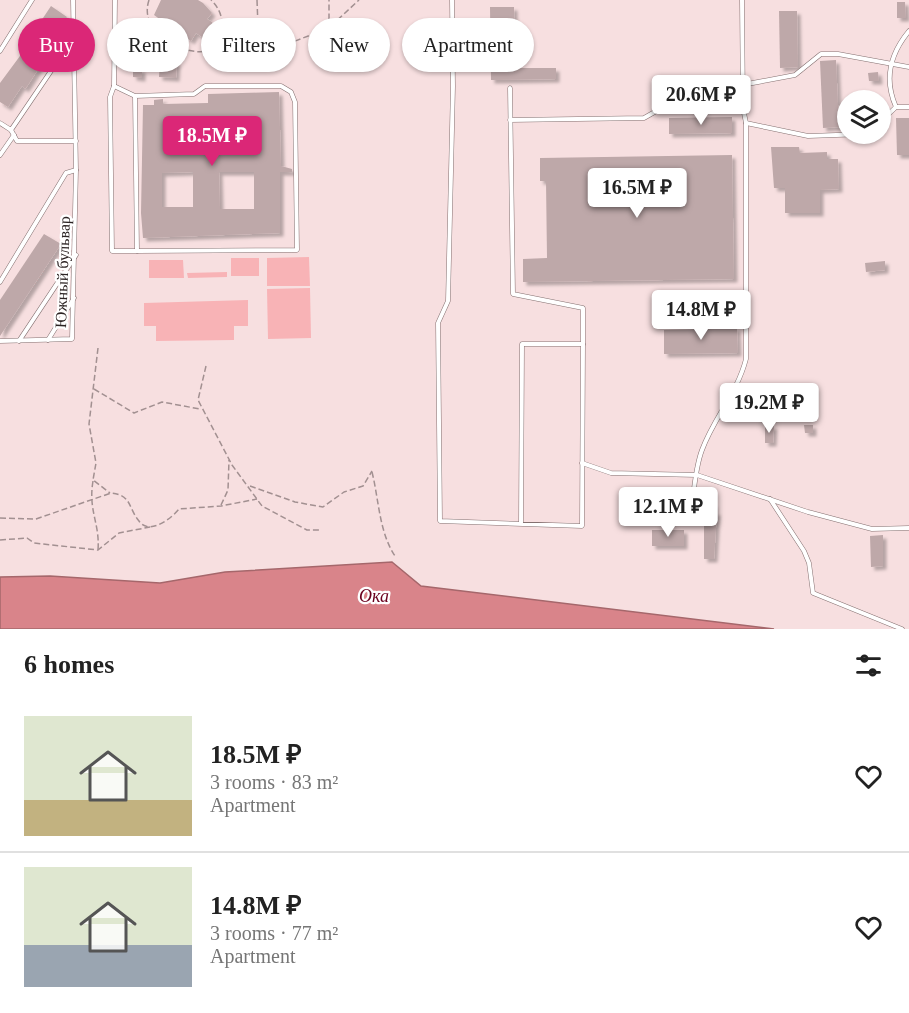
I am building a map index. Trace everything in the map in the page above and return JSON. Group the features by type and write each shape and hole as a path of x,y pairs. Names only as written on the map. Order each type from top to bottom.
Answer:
{"lane":[{"path":"0,51 32,0"},
{"name":"Южный бульвар","path":"73,0 73,18"},
{"path":"114,0 114,86 110,97 112,251 297,250 295,102 291,92 281,86 205,86 194,94 135,96 114,86"},
{"path":"452,0 453,86 448,301 438,323 440,521 582,526 583,308 513,294 510,88"},
{"path":"690,519 700,452 740,382 746,359 746,123 742,84 741,0"},
{"path":"896,108 890,94 890,63 909,31"},
{"path":"742,84 795,75 820,54 838,54 909,67"},
{"path":"11,130 51,72"},
{"name":"Южный бульвар","path":"0,341 72,339 76,254 74,72"},
{"path":"135,96 137,251"},
{"path":"891,112 896,108 909,107"},
{"path":"510,120 644,118 660,109 743,108"},
{"path":"0,123 11,130 17,141 76,141"},
{"path":"746,123 808,136 837,135"},
{"path":"0,155 14,135"},
{"name":"Южный бульвар","path":"0,282 66,173 76,170"},
{"path":"19,341 76,254"},
{"path":"48,340 74,298"},
{"path":"521,524 522,344 583,344"},
{"path":"582,463 611,473 697,475 808,512 872,528 909,528"},
{"path":"770,498 804,551 809,563 813,593 902,629"}],"path":[{"path":"147,18 146,9 149,0"},
{"path":"211,0 220,9 222,18"},
{"path":"257,0 258,18"},
{"path":"329,0 329,18"},
{"path":"340,18 359,0"},
{"path":"98,550 99,532 90,500 96,463 89,424 99,348"},
{"path":"206,366 198,400 201,409 230,460 256,499 262,507 275,515 308,530 320,530"},
{"path":"93,388 134,413 162,402 201,409"},
{"path":"221,506 228,490 230,460"},
{"path":"248,485 287,500 323,507 344,492 363,486 372,471 383,529 388,545 395,556"},
{"path":"93,480 111,493"},
{"path":"0,518 36,519 111,493 122,494 128,499 139,521 152,526"},
{"path":"0,540 27,538 34,543 98,550 119,533 152,526 171,519 179,509 221,506 256,499"}],"shaded area":[{"path":"309,257 310,286 267,286 267,258"},
{"path":"231,258 259,258 259,276 231,276"},
{"path":"149,260 183,260 184,278 149,278"},
{"path":"227,272 227,277 188,278 187,273"},
{"path":"310,288 311,338 268,339 267,289"},
{"path":"248,300 248,326 234,326 234,340 156,341 156,326 144,326 144,303"}],"water":[{"name":"Ока","path":"392,562 421,586 774,629 0,629 0,577 50,576 160,583 225,572"}],"building":[{"path":"161,0 198,0 212,13 208,18 201,18 201,36 196,33 191,41 189,40 189,18 158,18 154,15"},
{"path":"897,2 905,2 906,18 897,18"},
{"path":"51,6 67,17 66,18 43,18"},
{"path":"490,7 514,7 514,18 490,18"},
{"path":"779,11 797,11 798,67 780,68"},
{"path":"18,59 18,72 36,72 25,89 22,86 8,107 0,102 0,83"},
{"path":"836,60 837,127 823,128 820,61"},
{"path":"534,68 556,68 556,79 491,80 491,72 534,72"},
{"path":"133,72 142,72 142,78 133,77"},
{"path":"159,72 176,72 176,78 159,77"},
{"path":"878,72 879,81 869,81 868,73"},
{"path":"279,92 281,166 292,169 292,172 280,172 280,233 143,238 141,213 143,105 154,105 154,100 163,99 163,104 208,103 208,94","holes":["193,172 193,207 162,207 162,173","219,172 254,172 254,209 220,209"]},
{"path":"732,117 732,133 669,134 669,118"},
{"path":"896,118 909,118 909,155 897,155"},
{"path":"771,147 799,147 800,153 827,152 827,159 838,159 839,189 820,190 820,213 785,213 785,188 774,188"},
{"path":"732,155 734,279 523,282 523,259 547,258 546,181 540,181 540,158"},
{"path":"44,234 61,244 0,336 0,300"},
{"path":"885,261 885,270 866,272 865,263"},
{"path":"737,328 738,353 664,354 664,330"},
{"path":"804,425 813,425 813,433 805,433"},
{"path":"765,426 774,426 773,443 765,443"},
{"path":"704,504 714,504 714,512 717,512 714,559 704,559"},
{"path":"652,530 684,530 684,546 652,546"},
{"path":"883,535 883,566 871,567 870,536"}]}
